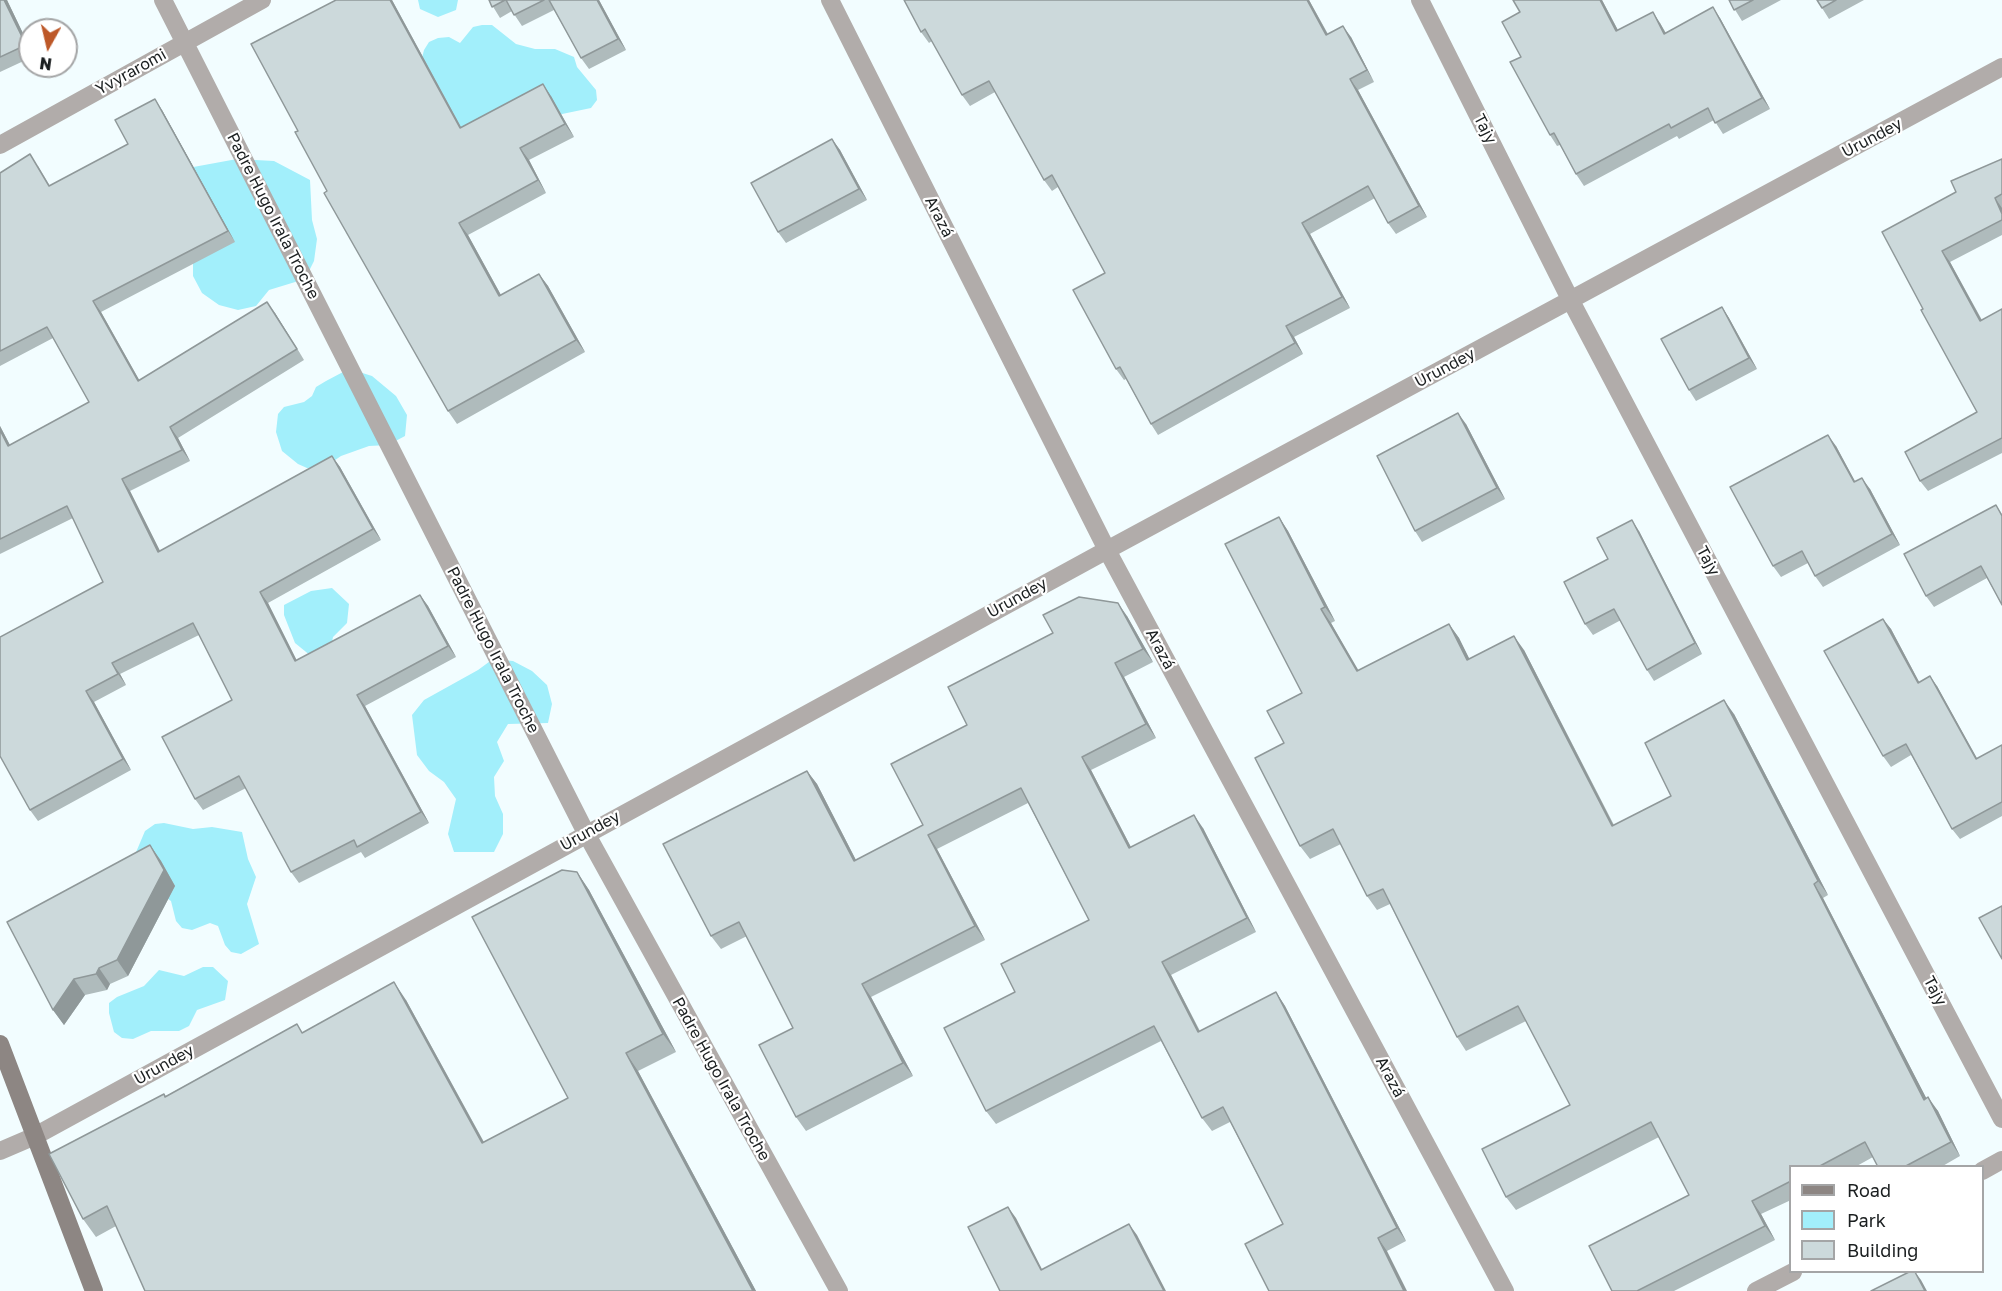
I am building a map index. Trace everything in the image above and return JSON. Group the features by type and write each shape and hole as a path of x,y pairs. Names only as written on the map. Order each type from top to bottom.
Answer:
{"main road":[{"path":"0,1044 94,1291"}],"street":[{"name":"Padre Hugo Irala Troche","path":"163,0 586,833 839,1291"},
{"name":"Yvyraromi","path":"0,145 262,0"},
{"name":"Arazá","path":"830,0 1107,550 1505,1291"},
{"name":"Tajy","path":"1420,0 1571,301 2002,1119"},
{"name":"Urundey","path":"0,1150 35,1136 586,833 2002,67"},
{"path":"1984,1170 2002,1160"},
{"path":"1756,1291 1791,1273"}],"green space":[{"path":"418,0 458,0 456,10 438,17 420,9"},
{"path":"492,25 516,44 535,49 555,49 574,57 577,67 596,90 597,100 591,108 466,134 372,141 419,70 424,50 429,42 449,37 460,43 473,27"},
{"path":"237,159 274,161 310,180 312,220 317,239 314,261 305,279 269,290 256,306 238,310 219,305 202,293 193,276 193,256 177,170"},
{"path":"353,370 372,376 396,396 407,415 405,436 388,445 369,446 341,456 325,467 307,468 298,464 282,451 276,432 278,414 284,407 304,402 312,396 316,387 326,381 343,372"},
{"path":"332,588 349,604 347,623 333,637 331,647 311,656 295,643 284,615 284,605 311,591"},
{"path":"493,659 513,661 532,671 547,685 552,704 548,723 508,724 497,742 504,761 494,777 495,796 503,814 503,834 494,852 454,852 448,834 456,799 444,782 429,771 417,755 412,715 424,700"},
{"path":"164,823 193,829 212,827 242,832 248,859 256,877 247,904 259,944 241,954 231,952 225,945 218,926 210,923 192,930 182,928 176,921 171,901 162,895 134,857 145,831 155,824"},
{"path":"203,967 213,967 228,981 225,1000 197,1010 189,1026 179,1031 151,1031 133,1039 122,1038 114,1032 109,1003 117,997 144,986 159,970 184,976"}],"building":[{"path":"0,0 4,0 18,29 18,49 0,57"},
{"path":"336,0 390,0 460,128 543,84 565,124 520,148 538,180 459,223 499,296 539,274 576,340 448,411 324,193 327,191 295,132 298,131 251,44"},
{"path":"489,0 505,0 492,7"},
{"path":"506,0 544,0 514,15"},
{"path":"549,0 597,0 618,39 581,58"},
{"path":"904,0 1307,0 1326,35 1343,26 1367,70 1350,79 1419,206 1388,223 1368,186 1302,223 1342,297 1286,326 1295,343 1151,424 1120,367 1116,369 1073,290 1105,273 1052,175 1044,180 989,81 962,95 925,29 921,32"},
{"path":"1513,0 1600,0 1616,31 1653,12 1664,34 1713,7 1762,98 1715,123 1708,108 1671,128 1669,124 1576,174 1554,133 1550,135 1510,62 1521,57 1502,22 1520,12"},
{"path":"1729,0 1753,0 1734,10"},
{"path":"1817,0 1836,0 1822,8"},
{"path":"155,99 228,231 93,301 138,381 267,302 297,349 170,427 182,450 122,479 158,552 332,456 373,529 260,592 295,661 420,595 448,646 357,695 421,812 357,847 354,840 291,872 239,776 195,799 162,737 232,700 193,623 112,663 118,674 86,691 123,759 30,810 0,756 0,637 103,582 67,506 0,539 0,430 8,446 89,402 47,327 0,351 0,173 30,154 49,186 128,144 115,120"},
{"path":"832,139 859,189 778,232 751,183"},
{"path":"2002,159 2002,194 1995,198 2002,214 2002,220 1942,251 1980,321 2002,309 2002,438 1920,481 1905,452 1977,412 1921,310 1923,309 1882,232 1956,192 1951,181"},
{"path":"1722,307 1749,358 1689,390 1661,339"},
{"path":"1458,413 1497,488 1415,531 1377,456"},
{"path":"1828,435 1854,482 1862,478 1892,534 1815,576 1802,551 1773,566 1730,487"},
{"path":"1996,505 2002,516 2002,605 1981,566 1926,596 1904,554"},
{"path":"1279,517 1325,607 1321,609 1357,671 1449,624 1467,660 1514,636 1612,826 1671,796 1645,743 1724,700 1818,881 1814,884 1924,1100 1928,1097 1951,1142 1908,1165 1877,1165 1865,1142 1822,1165 1789,1165 1789,1182 1752,1201 1765,1226 1637,1291 1612,1291 1589,1246 1689,1195 1651,1122 1506,1197 1482,1149 1570,1105 1518,1006 1457,1037 1383,889 1367,896 1333,829 1300,846 1255,758 1284,743 1267,711 1302,693 1225,544"},
{"path":"1632,520 1695,643 1647,670 1614,609 1585,624 1564,582 1608,559 1597,538"},
{"path":"1079,597 1118,603 1143,649 1115,663 1146,724 1082,757 1129,848 1194,815 1247,918 1162,962 1198,1032 1276,992 1397,1228 1378,1238 1404,1291 1269,1291 1245,1244 1283,1224 1223,1107 1202,1118 1154,1026 986,1111 944,1028 1015,992 1001,964 1089,920 1021,788 928,835 975,926 862,984 903,1063 796,1117 759,1045 793,1028 739,922 711,936 663,844 807,771 854,861 923,825 891,764 967,725 948,687 1053,633 1043,615"},
{"path":"1883,619 1918,683 1930,676 1976,759 2002,745 2002,802 1952,829 1906,744 1883,756 1824,651"},
{"path":"150,845 164,870 117,960 99,968 96,974 74,979 53,1010 7,922"},
{"path":"562,870 577,872 663,1034 626,1053 753,1291 145,1291 107,1206 83,1219 49,1154 164,1094 165,1097 297,1024 302,1033 394,982 482,1143 568,1098 472,917"},
{"path":"2002,906 2002,959 1979,918"},
{"path":"1008,1207 1041,1270 1129,1224 1164,1291 1000,1291 968,1227"},
{"path":"1907,1273 1916,1273 1925,1291 1871,1291"}]}
